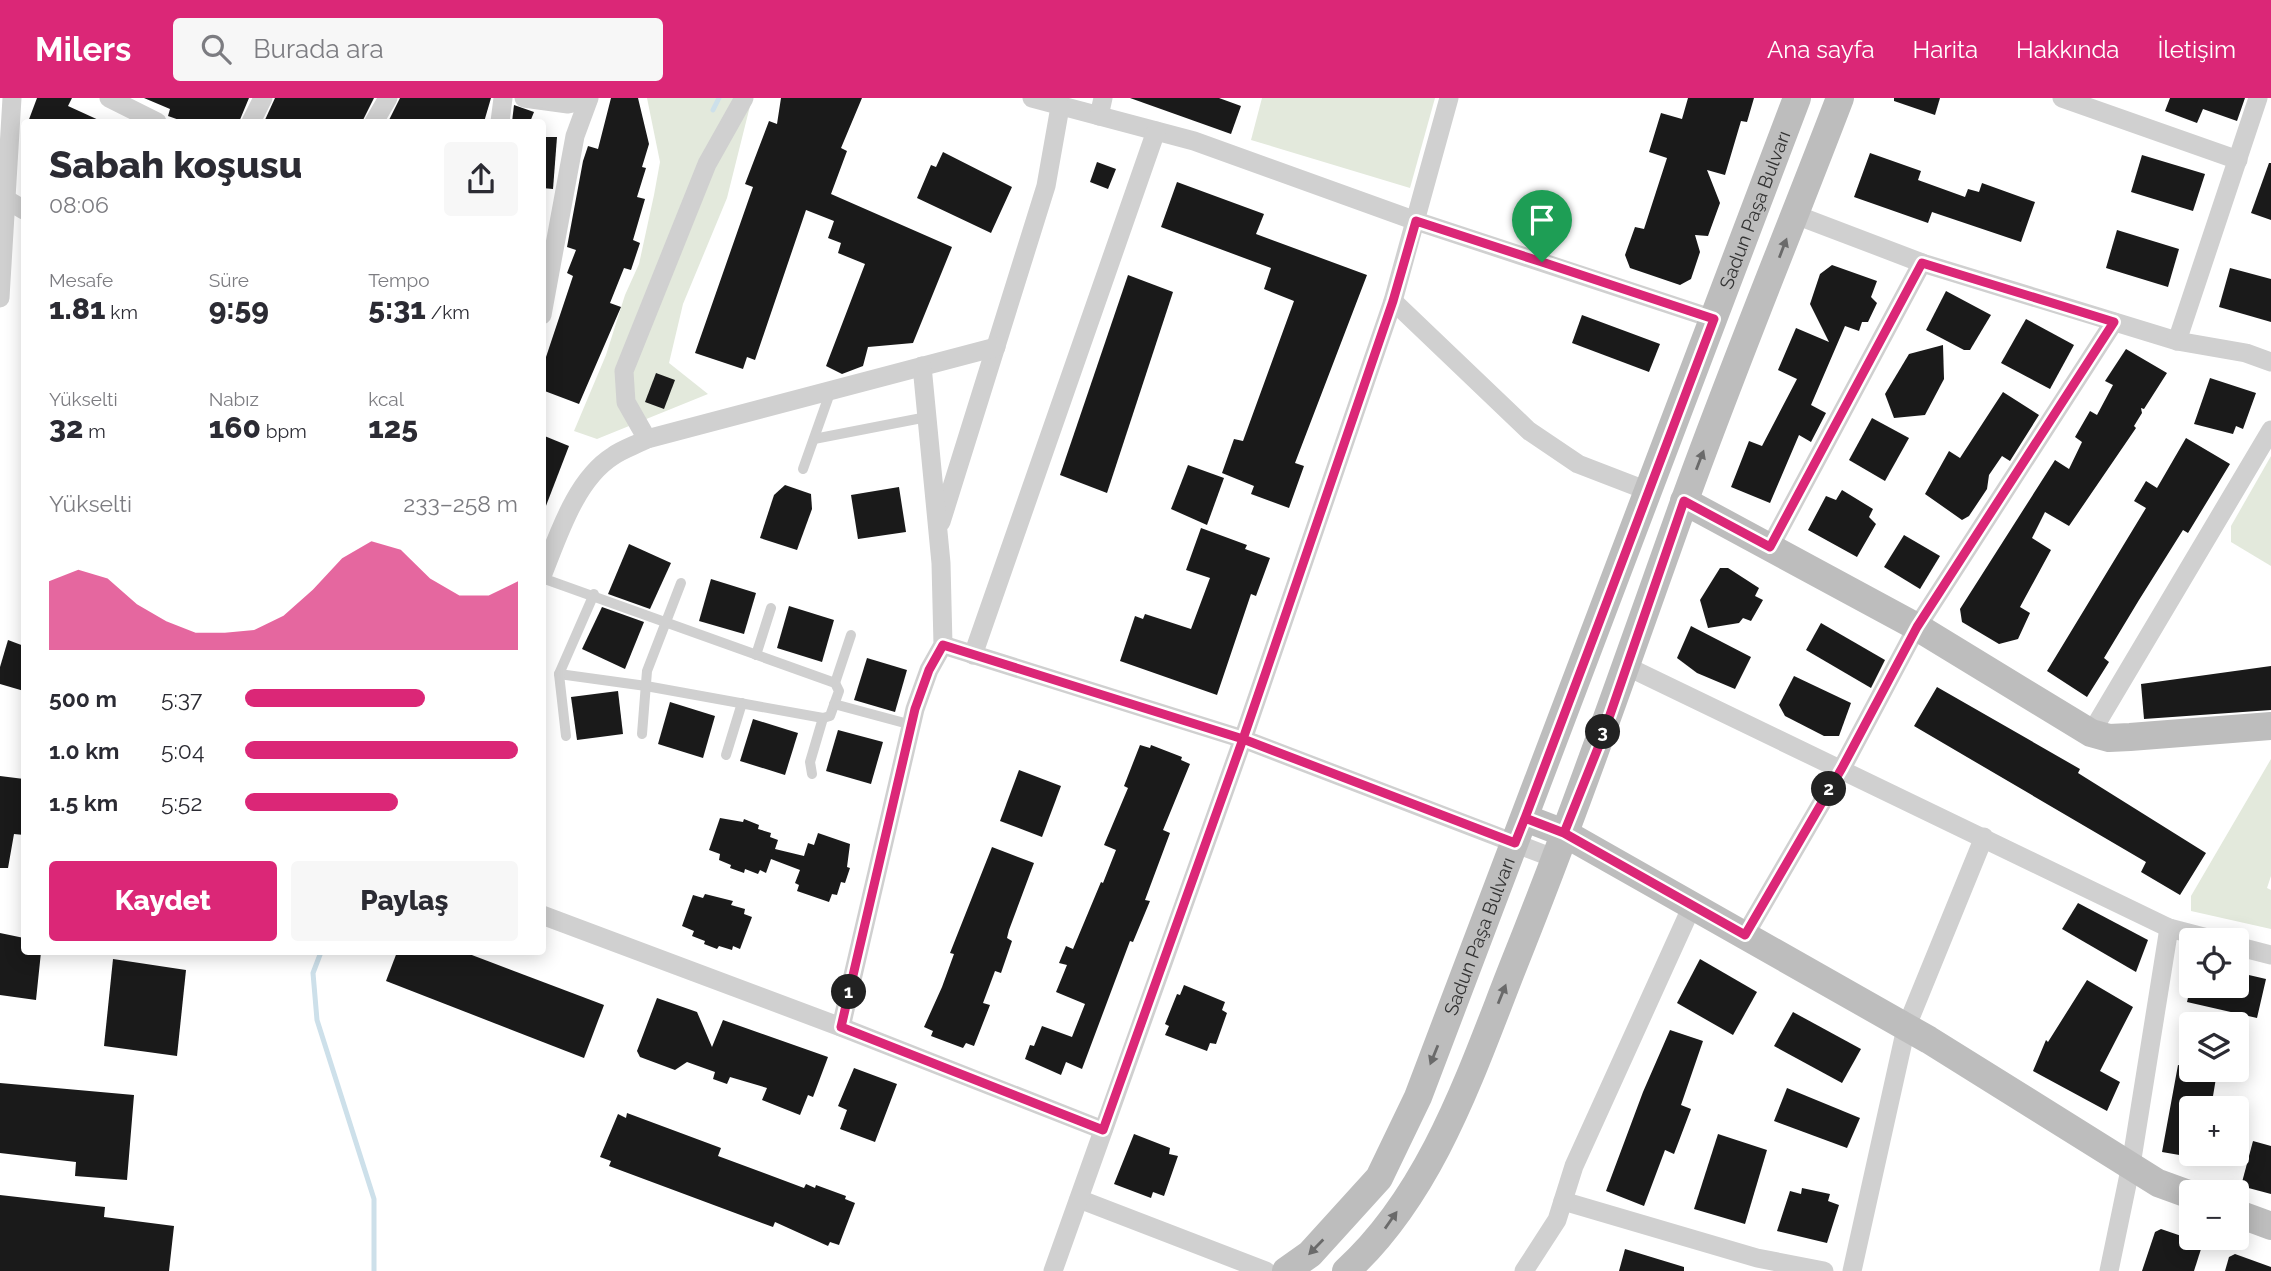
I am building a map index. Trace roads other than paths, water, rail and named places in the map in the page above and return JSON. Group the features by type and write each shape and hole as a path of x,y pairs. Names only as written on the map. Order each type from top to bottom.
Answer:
{"main road":[{"name":"Sadun Paşa Bulvarı","path":"1286,1271 1310,1254 1378,1178 1418,1097 1797,98"},
{"name":"Sadun Paşa Bulvarı","path":"1346,1271 1388,1226 1426,1168 1471,1073 1560,846 1684,501 1840,98"},
{"path":"1684,501 1917,627 2091,733 2109,738 2271,726"},
{"path":"1520,830 1692,906 1745,935 1906,1027 2158,1183 2179,1191"},
{"path":"2249,1218 2271,1226"}],"street":[{"path":"0,298 12,98"},
{"path":"109,98 152,112"},
{"path":"252,119 263,98"},
{"path":"376,119 388,98"},
{"path":"500,119 503,98"},
{"path":"524,98 568,104 588,99"},
{"path":"647,439 626,402 624,371 707,164 744,98"},
{"path":"1032,98 1059,107 1101,107 1156,131 1416,221 1714,319"},
{"path":"1053,1271 1243,739 1393,301 1449,98"},
{"path":"2062,98 2238,160"},
{"path":"2177,341 2258,98"},
{"path":"546,285 576,136 588,99"},
{"path":"938,529 1046,186 1059,107"},
{"path":"973,654 1156,131"},
{"path":"4,198 21,208"},
{"path":"1796,215 1922,263 2177,341 2246,353 2271,362"},
{"path":"1770,547 1922,263"},
{"path":"1393,301 1530,431 1578,464 1648,491"},
{"path":"1745,935 1842,768 1917,627 2114,322"},
{"path":"546,568 569,513 585,485 611,457 647,439 996,347"},
{"path":"841,1027 912,725 929,670 943,645 938,529 922,366"},
{"path":"2091,733 2271,430"},
{"path":"943,645 1520,830"},
{"path":"1626,666 2179,931"},
{"path":"1852,1271 1906,1027 1984,837"},
{"path":"1524,1271 1557,1220 1574,1166 1692,906"},
{"path":"546,916 841,1027 1103,1130"},
{"path":"2109,1271 2131,1165 2169,928"},
{"path":"2249,949 2271,955"},
{"path":"1079,1199 1266,1271"},
{"path":"1563,1201 1757,1258 1825,1271"}],"lane":[{"path":"803,469 831,390"},
{"path":"814,439 928,417"},
{"path":"546,578 835,683 839,691 830,716 823,718 646,685 559,674"},
{"path":"642,734 646,671 681,583"},
{"path":"566,736 559,674 594,594"},
{"path":"756,655 771,608"},
{"path":"835,683 851,635"},
{"path":"726,755 742,703"},
{"path":"834,704 912,725"},
{"path":"812,774 810,762 823,718"}],"waterway":[{"path":"713,110 719,98"},
{"path":"320,955 313,973 317,1020 374,1199 374,1271"}]}
